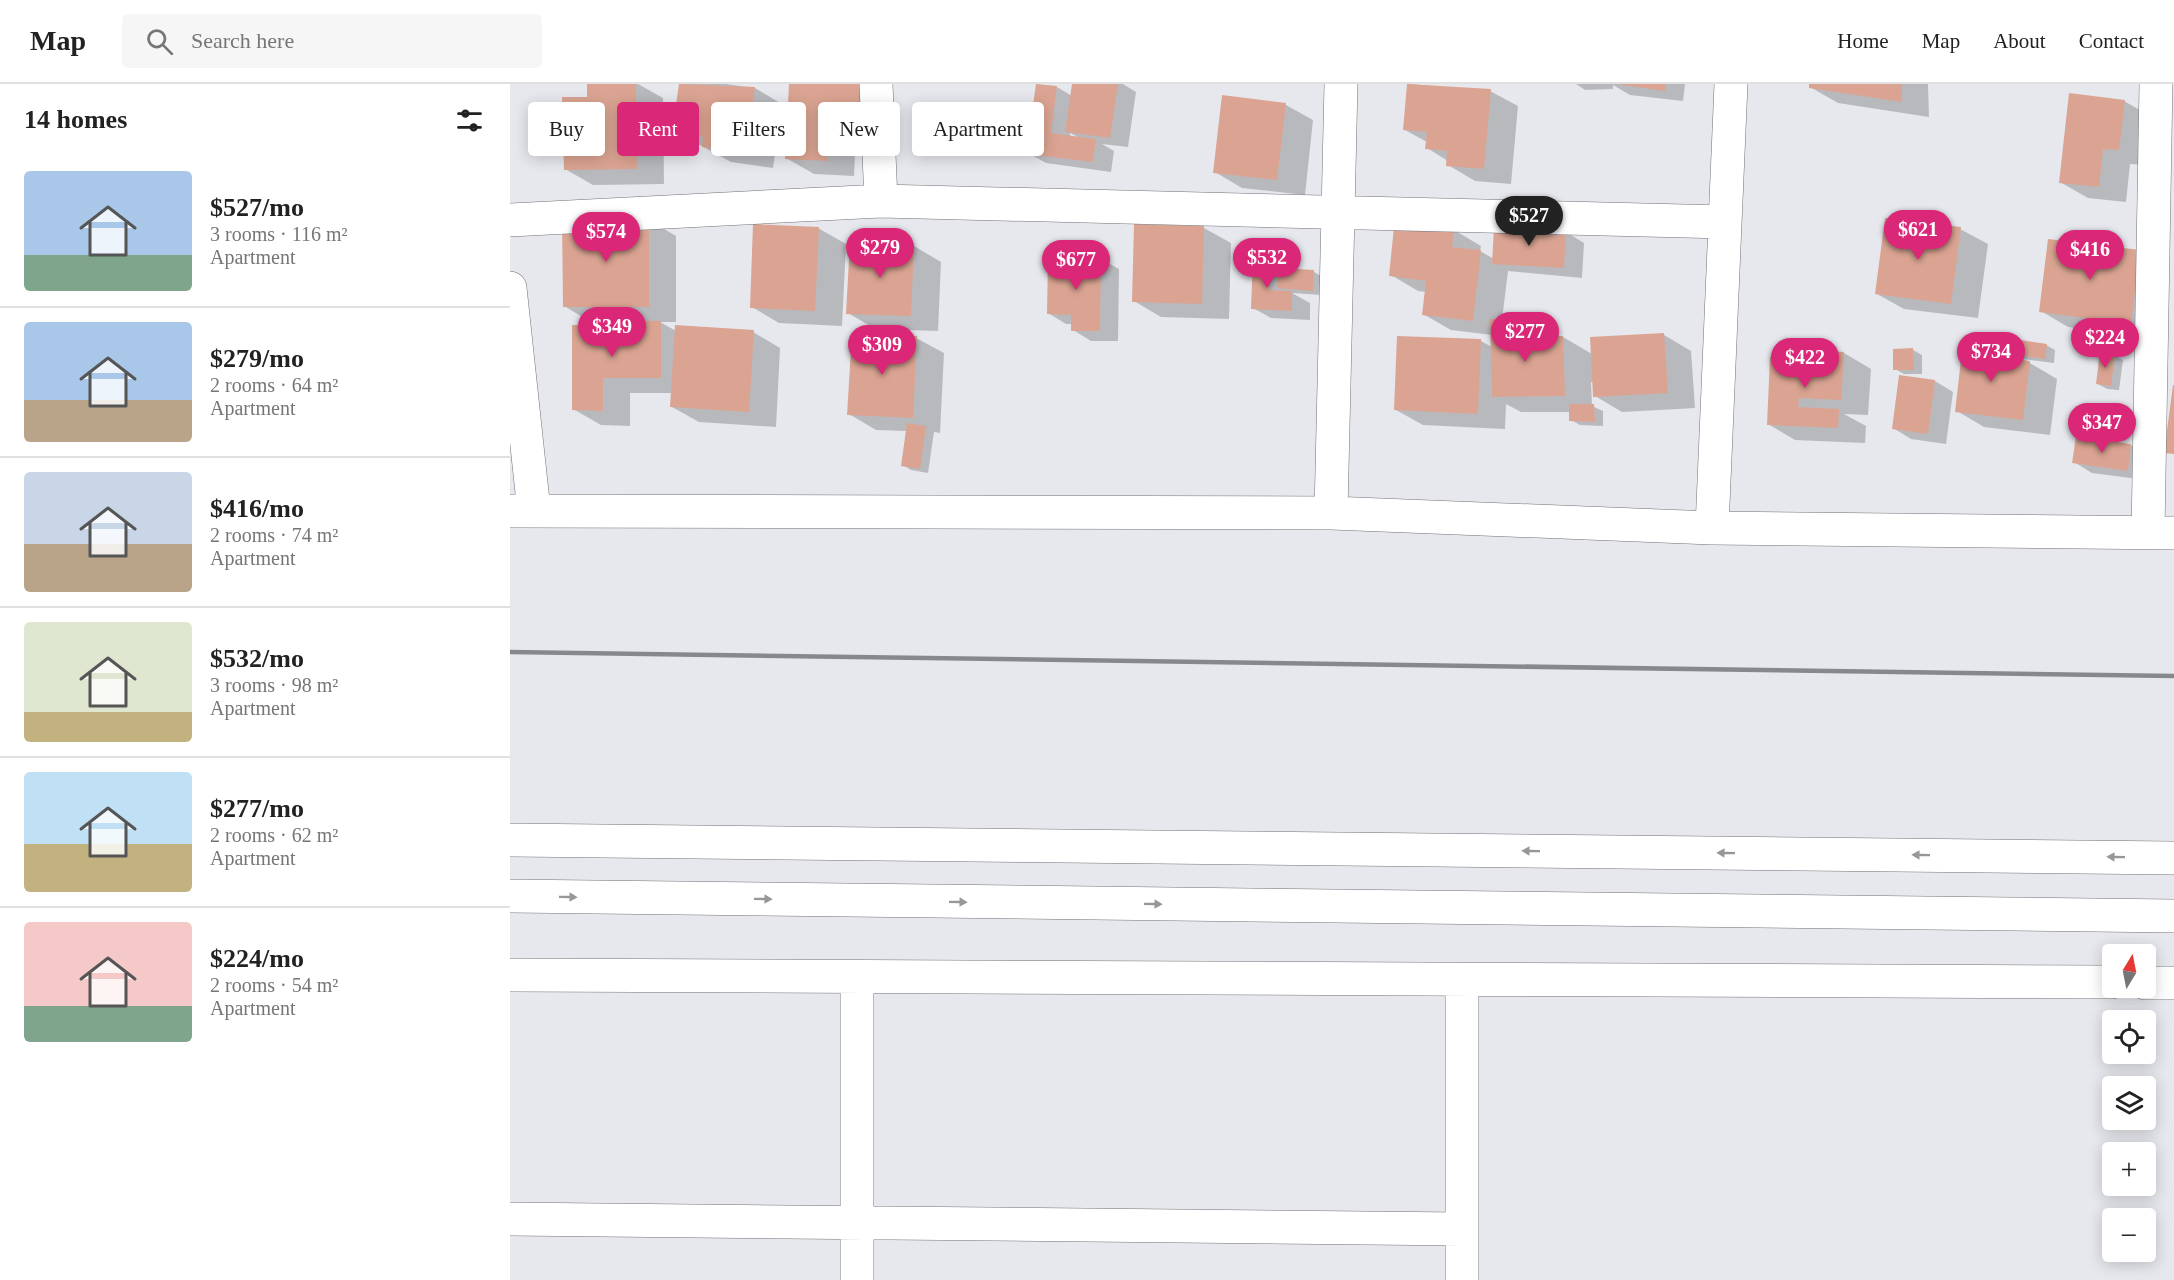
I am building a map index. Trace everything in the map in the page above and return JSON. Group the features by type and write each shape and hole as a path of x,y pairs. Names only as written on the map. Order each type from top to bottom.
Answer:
{"street":[{"path":"876,84 881,201"},
{"path":"1331,513 1341,84"},
{"path":"1712,528 1731,84"},
{"path":"510,288 522,511 1331,513 1712,528 2161,533 2156,84"},
{"path":"510,220 881,201 1725,222"},
{"path":"510,840 2174,858"},
{"path":"510,896 2174,916"},
{"path":"510,975 857,979 2102,982"},
{"path":"856,1280 857,979"},
{"path":"1462,980 1462,1280"},
{"path":"2156,983 2174,983"},
{"path":"510,1219 1461,1229"}],"building":[{"path":"587,84 636,84 636,102 617,102 617,156 637,156 637,169 564,170 564,156 605,156 605,102 562,102 562,97 587,97"},
{"path":"679,84 755,87 753,102 711,102 711,148 702,147 703,137 699,136 699,102 676,102"},
{"path":"789,84 862,84 861,102 818,102 818,156 827,156 827,161 785,159 785,156 806,156 806,102 788,102"},
{"path":"1036,84 1057,86 1051,133 1096,139 1093,162 1043,156 1044,102 1033,102"},
{"path":"1072,84 1118,84 1110,138 1065,132"},
{"path":"1407,84 1491,89 1484,169 1446,166 1447,151 1425,149 1427,132 1403,130"},
{"path":"1616,84 1665,84 1665,91"},
{"path":"1809,84 1902,84 1902,102 1809,88"},
{"path":"2069,93 2125,100 2119,150 2103,149 2099,187 2059,183"},
{"path":"1222,95 1286,103 1277,180 1213,173"},
{"path":"1885,218 1961,227 1951,304 1875,294"},
{"path":"562,219 649,219 649,307 563,307"},
{"path":"753,224 819,227 815,311 750,308"},
{"path":"1134,224 1204,226 1202,304 1132,302"},
{"path":"1494,226 1566,231 1564,268 1492,264"},
{"path":"1394,227 1454,228 1452,247 1481,250 1473,321 1422,315 1426,281 1389,276"},
{"path":"2048,239 2140,250 2131,324 2039,312"},
{"path":"850,242 914,244 911,316 846,314"},
{"path":"1048,256 1101,257 1100,331 1071,331 1071,315 1047,314"},
{"path":"1253,257 1271,257 1270,290 1292,291 1292,311 1251,309"},
{"path":"1278,268 1314,270 1313,291 1277,288"},
{"path":"1490,319 1516,319 1516,337 1563,336 1565,396 1492,397"},
{"path":"609,320 661,321 661,378 603,378 603,411 572,410 572,325 608,325"},
{"path":"675,325 754,330 749,412 670,407"},
{"path":"852,333 917,336 913,418 847,415"},
{"path":"1664,333 1668,393 1593,397 1590,337"},
{"path":"1397,336 1481,339 1478,414 1394,410"},
{"path":"2013,339 2047,344 2045,359 2011,354"},
{"path":"1963,342 2004,347 2003,358 2030,361 2023,420 1955,412"},
{"path":"1913,348 1914,370 1893,370 1893,349"},
{"path":"1801,349 1844,352 1841,400 1799,398 1798,407 1839,409 1838,428 1767,425 1770,357 1801,359"},
{"path":"2100,352 2115,354 2111,386 2096,384"},
{"path":"1899,375 1935,380 1928,434 1892,429"},
{"path":"2174,385 2174,454 2164,453"},
{"path":"1569,404 1594,404 1595,422 1569,421"},
{"path":"907,423 926,426 920,469 901,466"},
{"path":"2076,436 2131,444 2128,471 2072,463"}],"railway":[{"path":"510,652 2174,676"}]}
